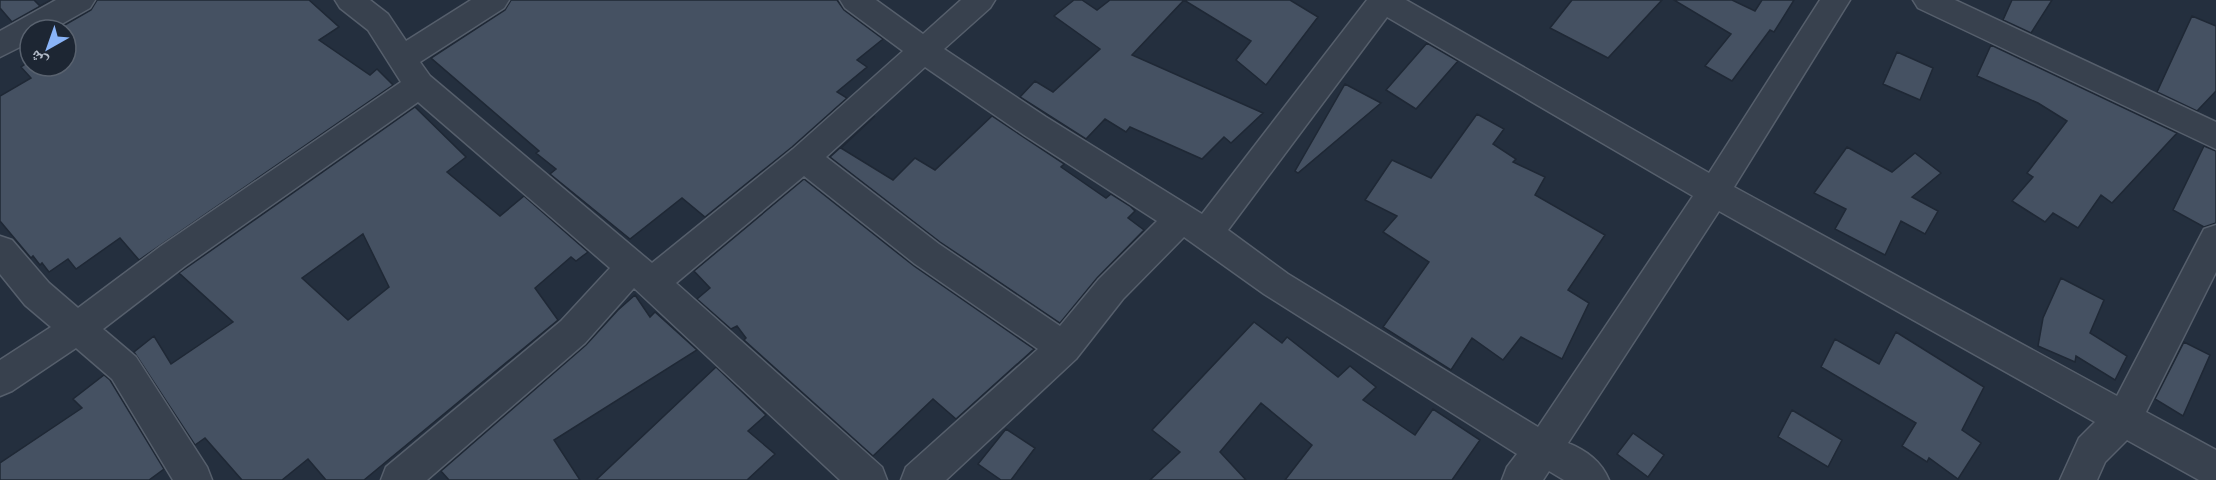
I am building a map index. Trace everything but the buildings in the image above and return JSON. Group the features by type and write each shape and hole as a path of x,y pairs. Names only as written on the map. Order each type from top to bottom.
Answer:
{"street":[{"path":"0,45 80,0"},
{"path":"350,0 378,22 410,72 642,274 869,480"},
{"path":"0,380 76,329 172,256 410,72 494,0"},
{"path":"855,0 924,51 1194,226 1276,284 1543,450 1572,463 1591,480"},
{"path":"399,480 642,274 804,158 980,0"},
{"path":"919,480 1064,348 1111,289 1194,226 1383,0 1714,192 2216,470"},
{"path":"1520,480 1543,450 1714,192 1835,0"},
{"path":"1928,0 2216,136"},
{"path":"804,158 927,254 1064,348"},
{"path":"2078,480 2092,450 2124,418 2216,239"},
{"path":"0,250 37,294 124,368 194,480"}]}
